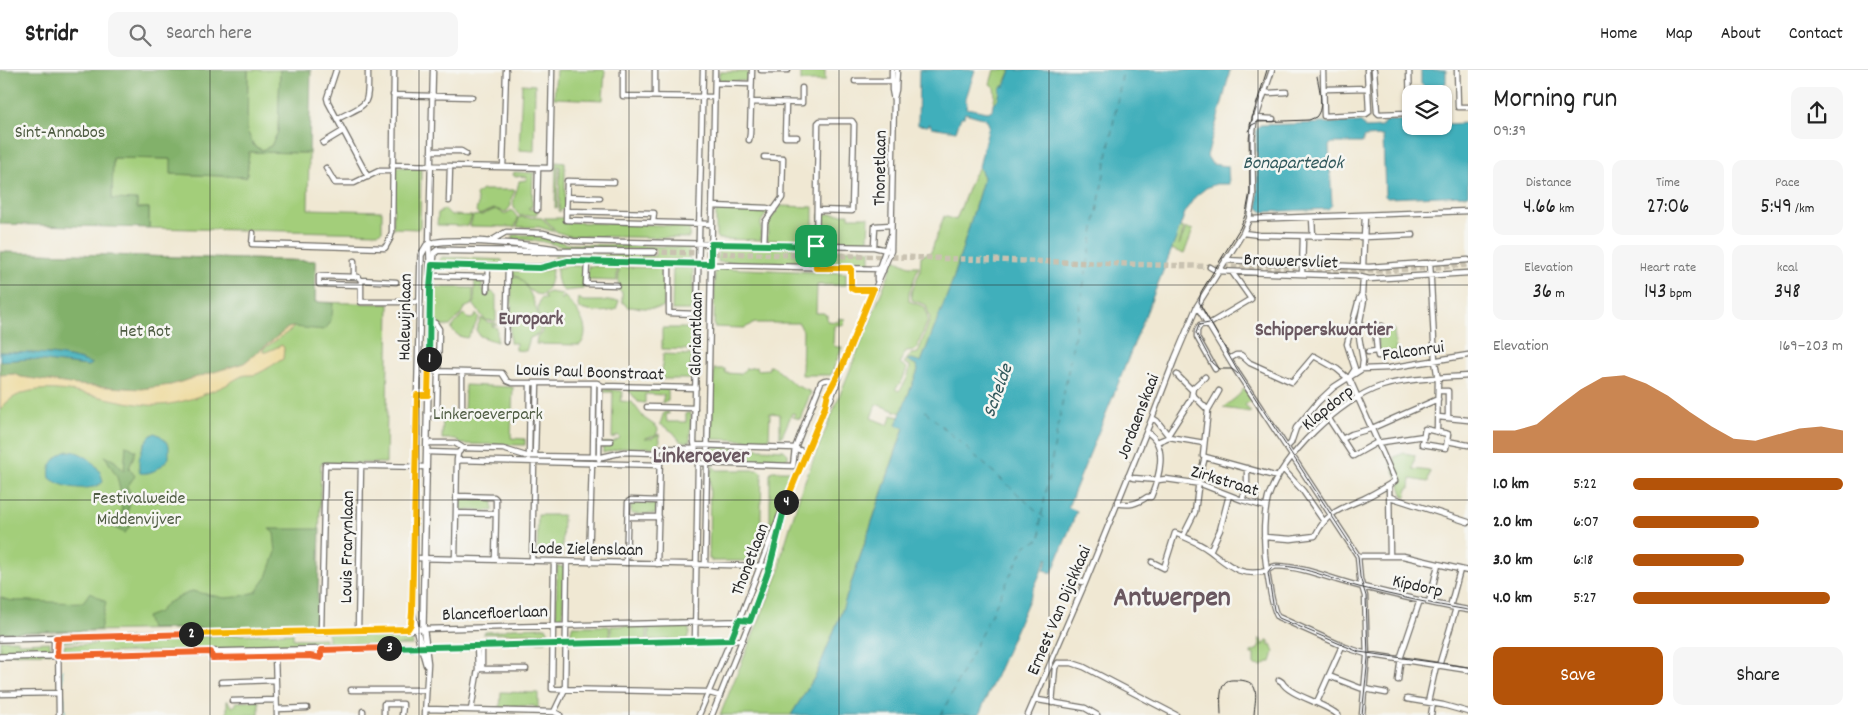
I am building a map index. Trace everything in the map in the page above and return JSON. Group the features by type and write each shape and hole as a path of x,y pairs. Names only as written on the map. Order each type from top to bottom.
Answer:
{"main road":[{"path":"429,245 440,242 488,242 538,246 565,251"},
{"name":"Halewijnlaan","path":"408,629 411,624 414,558 420,270 421,255 429,245"},
{"path":"438,250 538,253 565,251 654,252"},
{"name":"Halewijnlaan","path":"420,629 424,558 431,266 434,253 438,250"},
{"name":"Halewijnlaan","path":"412,612 420,629 424,647"},
{"name":"Blancefloerlaan","path":"0,639 420,629"},
{"name":"Blancefloerlaan","path":"0,657 424,647"}],"street":[{"path":"336,70 327,98 328,102 368,177"},
{"path":"337,119 366,104 368,99 368,70"},
{"path":"253,233 252,244 385,248 392,232 391,171 394,70"},
{"path":"432,70 429,245 433,250 438,250"},
{"path":"503,167 506,70"},
{"path":"392,165 550,168 552,70"},
{"path":"623,70 623,96 714,97"},
{"path":"655,70 655,96"},
{"name":"Gloriantlaan","path":"694,622 697,460 695,408 703,70"},
{"name":"Gloriantlaan","path":"705,565 715,70"},
{"path":"749,140 752,70"},
{"path":"761,70 788,70"},
{"name":"Thonetlaan","path":"699,715 710,692 888,251 891,236 894,100 892,70"},
{"name":"Thonetlaan","path":"894,81 896,70"},
{"name":"Jordaenskaai","path":"1111,518 1197,306 1242,233 1249,218 1253,196 1252,139 1255,118 1272,70"},
{"path":"1323,70 1324,116 1366,114 1369,112 1367,70"},
{"path":"1374,70 1377,112 1379,114 1407,113 1410,111 1409,70"},
{"path":"1457,70 1458,108 1468,107"},
{"path":"855,81 894,81"},
{"path":"714,83 751,84"},
{"path":"751,102 802,103 802,88"},
{"path":"1327,89 1368,88"},
{"path":"1264,91 1286,92"},
{"path":"393,95 472,97"},
{"path":"786,103 785,137 797,137"},
{"path":"1255,118 1273,119"},
{"path":"816,268 818,123 820,121 850,121 854,124 852,211 817,210"},
{"path":"323,143 343,131"},
{"path":"431,150 461,151 466,154"},
{"path":"764,157 783,158 782,198 765,222 764,245"},
{"path":"449,201 450,166"},
{"path":"326,168 335,183 354,183 379,171 391,171"},
{"path":"537,210 538,168"},
{"path":"614,182 567,181 566,220 712,224"},
{"path":"567,197 600,198"},
{"path":"712,206 767,208 774,210"},
{"path":"566,211 654,213 654,222"},
{"path":"1249,218 1468,211"},
{"path":"1363,266 1365,215"},
{"path":"1312,217 1313,237"},
{"path":"874,247 875,226 891,225"},
{"path":"488,242 506,232 516,232 543,233 573,241 874,247 888,251"},
{"path":"1242,233 1303,237 1413,235"},
{"path":"1302,274 1303,237"},
{"name":"Halewijnlaan","path":"429,245 431,266"},
{"name":"Brouwersvliet","path":"1225,260 1363,266 1468,260"},
{"path":"354,261 354,277"},
{"path":"420,270 423,266 540,268 568,261 881,270"},
{"path":"587,261 586,284 618,285"},
{"path":"1430,262 1438,391 1437,431"},
{"name":"Gloriantlaan","path":"669,263 669,313 697,314"},
{"path":"487,290 488,267"},
{"path":"506,342 508,267"},
{"path":"1210,267 1218,271"},
{"path":"851,268 851,288 855,290 873,290"},
{"name":"Brouwersvliet","path":"1218,271 1369,279 1468,273"},
{"path":"1215,369 1196,336 1199,326 1209,324 1251,299 1232,272"},
{"path":"396,282 361,282 319,284 319,276 358,277 361,282 362,302 419,302"},
{"path":"437,276 488,277"},
{"path":"1287,447 1291,443 1296,428 1316,404 1334,387 1362,369 1365,353 1358,331 1364,300 1362,294 1363,278"},
{"path":"1350,376 1355,368 1347,347 1347,341 1362,294"},
{"path":"1197,306 1229,359 1287,447 1294,453 1358,556 1359,577 1365,596 1367,654 1360,715"},
{"name":"Halewijnlaan","path":"429,322 434,323 439,329 436,412"},
{"path":"1382,326 1375,327 1378,356 1391,354"},
{"path":"1365,353 1377,351"},
{"path":"1229,359 1236,355 1243,357 1250,363 1292,382 1314,356 1350,376 1395,481 1331,514 1324,520 1315,536 1291,539 1264,537"},
{"name":"Falconrui","path":"1362,369 1390,368 1468,355"},
{"name":"Louis Paul Boonstraat","path":"428,372 502,373 509,382 594,383 600,386 696,388"},
{"path":"427,414 462,412 462,372"},
{"path":"1177,375 1208,410"},
{"name":"Klapdorp","path":"1342,646 1278,618 1274,611 1264,537 1264,522 1269,496 1278,477 1294,453 1329,419 1358,396 1382,386 1412,379 1437,376 1468,376"},
{"path":"1157,442 1168,436 1192,393 1205,378"},
{"name":"Thonetlaan","path":"795,448 821,382 826,380 835,384"},
{"path":"535,456 537,382"},
{"path":"530,383 529,456 532,462 532,561"},
{"path":"592,457 594,383"},
{"path":"599,464 600,386"},
{"path":"1183,536 1195,512 1198,484 1204,457 1208,410 1219,391"},
{"path":"1438,391 1448,391 1448,418"},
{"path":"417,395 428,395"},
{"path":"1342,438 1372,428 1438,399"},
{"path":"647,407 695,408"},
{"path":"1438,417 1468,420"},
{"path":"1152,418 1157,421 1168,436 1204,443"},
{"path":"1329,419 1353,456 1369,446 1379,443 1422,436"},
{"path":"417,428 427,428"},
{"path":"1425,429 1437,431 1448,434 1449,441 1446,448 1422,444 1422,436 1425,429"},
{"path":"1118,503 1129,505 1139,503 1147,497 1151,497 1158,480 1160,460 1157,442 1147,432"},
{"path":"599,441 611,441"},
{"path":"1449,441 1468,445"},
{"path":"427,443 455,443 462,448 503,449 519,455 529,456 599,457 624,452 656,453 662,457 697,460 706,463 793,466 798,470"},
{"path":"656,453 661,448 706,445 795,448 806,452"},
{"path":"1434,454 1435,446"},
{"path":"455,559 458,453 462,448"},
{"path":"657,564 660,465 664,448"},
{"path":"793,466 795,448"},
{"path":"427,452 458,453"},
{"path":"1204,457 1278,477"},
{"path":"458,460 660,465"},
{"path":"589,562 592,463"},
{"path":"321,631 325,465 426,467"},
{"name":"Louis Frarynlaan","path":"358,630 361,465"},
{"path":"1242,500 1247,486 1247,468"},
{"path":"1284,469 1324,520"},
{"name":"Zirkstraat","path":"1128,476 1198,484 1228,496 1266,507"},
{"path":"1389,485 1390,555"},
{"path":"456,496 494,497 496,499 495,560"},
{"path":"1152,562 1164,568 1175,533 1211,549 1218,534 1228,496"},
{"path":"1390,497 1468,522"},
{"path":"626,563 629,501 659,501"},
{"name":"Thonetlaan","path":"712,715 743,640 770,566 782,522 784,507"},
{"path":"456,512 496,514"},
{"path":"628,517 659,517"},
{"name":"Ernest Van Dijckkaai","path":"1028,714 1111,518"},
{"name":"Kipdorp","path":"1208,549 1225,564 1242,573 1284,567 1311,572 1362,587 1468,610"},
{"path":"1358,556 1390,555 1468,571"},
{"name":"Lode Zielenslaan","path":"414,558 770,566"},
{"path":"554,561 552,688 710,692 720,696"},
{"path":"554,712 565,689 567,562"},
{"path":"1429,602 1438,564"},
{"path":"1450,607 1460,570"},
{"path":"1077,580 1085,583"},
{"path":"1398,680 1401,660 1420,600"},
{"path":"1431,715 1430,703 1438,666 1456,608"},
{"name":"Blancefloerlaan","path":"420,629 750,621"},
{"path":"694,622 695,641"},
{"path":"56,638 54,640 54,652 57,656 59,715"},
{"name":"Blancefloerlaan","path":"424,647 743,640"},
{"path":"471,710 480,669 480,646"},
{"path":"1317,702 1342,646 1367,654 1468,670"},
{"path":"424,647 427,666 425,715"},
{"name":"Blancefloerlaan","path":"211,652 212,658 310,656 321,658 321,650"},
{"path":"275,656 277,715"},
{"path":"1053,657 1058,663"},
{"path":"1058,663 1065,662 1081,666 1115,682 1165,712 1176,715"},
{"path":"1052,702 1055,667 1058,663"},
{"path":"480,669 526,669"},
{"path":"1329,676 1386,693"},
{"path":"221,682 275,680"},
{"path":"1278,680 1285,687 1317,702 1338,715"},
{"path":"351,690 426,690"},
{"path":"0,694 58,693"},
{"path":"1407,699 1468,712"},
{"path":"232,701 276,700"},
{"path":"1038,700 1085,708 1096,715"},
{"path":"384,715 384,704 403,705 402,715"},
{"path":"277,709 307,708"},
{"path":"426,709 554,712 560,715"}],"green space":[{"name":"Sint-Annabos","path":"0,70 248,70 247,131 254,146 262,150 271,146 278,132 280,70 311,70 309,153 249,152 247,177 171,174 171,159 113,158 112,199 137,200 137,208 149,208 149,228 0,224"},
{"path":"248,70 280,70 278,132 271,146 262,150 254,146 247,131"},
{"path":"556,70 605,70 603,100 554,98"},
{"path":"801,70 825,70 825,81 801,81"},
{"path":"994,70 1011,70 997,101 993,104 995,96 994,87 990,84"},
{"path":"719,72 748,72 748,81 719,81"},
{"path":"522,84 535,85 534,151 519,150"},
{"path":"249,152 309,153 308,209 382,211 382,231 378,233 149,228 149,208 137,208 137,201 112,200 113,158 172,159 172,174 247,177"},
{"path":"556,162 565,163 565,208 559,212 560,166 558,166 557,208 555,208"},
{"path":"395,167 421,167 420,226 418,229 393,228"},
{"path":"979,167 984,177 953,280 921,362 912,359 908,360 916,365 918,370 901,413 876,404 871,418 888,425 892,415 899,417 896,425 904,427 840,616 816,675 791,715 720,715 780,570 781,557 802,488 895,259 909,266 919,266 909,293 909,301 925,307 928,320 916,350 906,351 900,362 907,368 902,381 895,389 899,391 906,380 910,366 904,363 911,354 918,353 930,319 926,305 912,300 911,293 920,271 921,256 931,252 944,216 956,220 973,176"},
{"path":"514,172 536,173 533,175 532,207 529,207 529,209 538,210 536,215 520,216 516,212 513,203 519,181 526,180 527,177 514,176"},
{"path":"482,190 515,190 511,199 511,206 506,212 494,209 479,215 476,211 478,204 476,195"},
{"path":"781,206 813,207 813,241 767,240 769,221"},
{"path":"445,209 451,215 472,216 468,226 437,225 438,213"},
{"path":"496,209 505,214 512,210 518,218 515,227 470,226 473,216 482,215"},
{"path":"716,209 769,210 761,222 761,240 718,239 716,236"},
{"path":"820,214 849,214 849,217 869,217 868,241 819,242"},
{"path":"519,217 542,218 555,232 539,227 517,227"},
{"path":"544,218 564,218 565,222 690,226 689,238 569,236 557,232"},
{"path":"1179,227 1184,228 1179,245 1186,228 1193,230 1184,254 1171,249"},
{"path":"513,235 537,235 568,244 689,247 689,260 568,258 561,260 554,258 555,256 571,254 655,256 656,250 568,248 540,241 513,239"},
{"path":"718,247 812,248 811,265 718,262"},
{"path":"820,249 870,250 870,266 820,265"},
{"name":"Festivalweide Middenvijver","path":"0,252 316,261 315,302 389,304 386,463 321,463 317,626 0,633"},
{"name":"Het Rot","path":"0,252 316,261 315,302 333,303 332,318 324,330 288,328 244,363 171,385 141,389 77,385 21,377 15,374 0,375 0,361 29,359 88,366 83,360 52,354 0,352"},
{"path":"442,257 502,260 502,264 440,262"},
{"path":"584,266 583,289 564,291 560,286 557,278 557,268"},
{"path":"588,266 617,267 617,281 588,280"},
{"path":"619,267 665,268 664,307 627,307 622,301 622,292 618,290"},
{"path":"673,268 693,268 693,310 672,310"},
{"path":"717,268 846,273 846,285 817,285 816,313 827,315 827,321 839,322 839,318 845,319 844,325 834,326 833,344 836,347 842,347 831,375 802,375 803,331 799,323 755,323 744,328 714,327 715,270"},
{"path":"552,269 548,289 541,294 531,291 520,278 510,273 511,271 534,272"},
{"path":"510,275 522,281 527,287 540,323 539,334 530,338 526,351 516,350 516,343 510,343 510,326 508,322 511,321 512,278 510,278"},
{"path":"475,280 479,280 479,282 482,280 482,290 486,290 486,296 489,296 489,290 496,295 496,321 485,320 474,305"},
{"path":"435,287 473,288 473,304 464,308 450,326 440,326 434,318"},
{"path":"549,292 562,294 561,299 564,296 578,312 585,332 584,339 580,345 536,344 537,337 542,333 542,323 546,318 540,321 539,304 541,298 546,299 543,295"},
{"path":"579,298 583,301 619,301 616,309 592,312 579,308"},
{"path":"465,314 467,318 471,319 476,314 479,317 467,338 459,336 451,329 462,315"},
{"path":"481,318 487,322 496,323 497,325 492,326 497,328 497,342 480,336 476,330"},
{"path":"662,328 693,328 693,350 662,349"},
{"path":"1394,329 1396,351 1379,353 1377,330"},
{"path":"663,354 692,355 692,379 662,379"},
{"path":"769,366 774,367 795,385 811,392 800,419 793,417 795,414 792,413 780,438 780,414 770,413 769,441 711,439 714,369 725,369 725,373 741,374 745,369 757,367 758,370 769,369"},
{"name":"Linkeroeverpark","path":"465,385 513,387 511,438 525,439 525,445 461,444 456,439 442,439 443,414 464,414"},
{"path":"627,388 668,389 668,401 662,403 664,395 645,394 645,403 638,402"},
{"path":"1244,388 1252,400 1245,405 1251,412 1223,408 1239,395"},
{"path":"604,389 622,391 620,401 632,402 644,418 657,427 656,435 645,438 652,438 659,434 660,441 656,447 622,448 603,453 603,443 611,443 620,438 618,435 612,439 613,392 604,392"},
{"path":"664,412 669,412 669,414 666,414 667,422 686,422 686,413 691,413 690,442 681,442 673,432 660,424"},
{"path":"126,445 136,451 129,468 135,476 127,487 131,496 127,513 133,521 125,533 111,526 112,517 121,521 122,509 117,477 105,456 115,461 124,471"},
{"path":"712,447 784,450 788,454 788,458 783,462 711,462"},
{"path":"1404,453 1415,455 1413,469 1430,471 1428,482 1411,479 1406,497 1404,497 1399,483 1402,482 1400,477 1397,478 1391,464 1395,462 1394,457"},
{"path":"711,464 717,470 759,470 762,472 760,556 755,561 711,561 709,559 710,471 713,471"},
{"path":"772,471 790,471 794,474 770,531 770,473"},
{"path":"459,499 493,500 493,511 459,510"},
{"path":"631,503 656,504 656,514 631,514"},
{"path":"538,515 563,515 562,556 537,555"},
{"path":"269,529 320,529 317,626 150,629 146,617 159,612 167,603 192,591 224,598 256,592 267,577 276,552 274,533"},
{"path":"557,566 564,567 563,618 556,618"},
{"path":"90,592 106,602 100,630 0,633 0,597 15,601 83,602"},
{"path":"686,624 689,628 687,639 649,640 649,625"},
{"path":"647,625 647,640 611,641 611,626"},
{"path":"572,626 609,626 610,641 572,641 570,637"},
{"path":"546,627 549,633 483,634 485,632 511,628"},
{"path":"410,631 413,645 328,647 328,632"},
{"path":"293,633 293,639 325,638 325,647 64,654 64,645 96,644 96,641 63,642 63,640"},
{"path":"548,637 546,642 487,642 487,638"},
{"path":"1259,638 1264,643 1263,646 1268,640 1270,642 1268,645 1271,644 1274,652 1271,662 1262,666 1254,665 1254,654 1251,654 1251,652 1258,649 1260,644"},
{"path":"0,640 18,640 18,643 50,642 50,653 0,654"},
{"path":"501,692 538,693 538,709 535,709 535,706 513,706 513,710 500,710"},
{"path":"227,700 232,707 236,705 236,702 259,701 259,715 227,715"}],"sand":[{"path":"294,327 263,349 263,352 266,352 282,345 284,348 283,359 257,374 242,376 222,387 184,401 160,405 142,405 76,392 32,391 14,397 0,410 0,375 15,374 21,377 77,385 141,389 171,385 244,363 288,328"}],"water":[{"name":"Schelde","path":"919,70 975,70 965,101 967,102 966,108 988,112 992,110 1001,87 1005,86 1011,70 1230,70 1207,156 1212,164 1228,166 1229,184 1216,184 1206,188 1195,197 1186,210 1068,507 1077,511 1052,573 1044,570 1047,558 979,715 791,715 816,675 840,616 904,428 896,425 918,370 916,365 907,360 912,359 921,362 953,280 984,177 979,167 989,125 986,119 965,113 964,117 961,117 956,131 931,127 929,124 928,126 918,125"},
{"path":"1421,70 1446,70 1446,83 1444,85 1421,84"},
{"name":"Bonapartedok","path":"1402,120 1402,135 1452,135 1452,124 1468,123 1468,195 1387,198 1385,196 1383,136 1365,137 1362,143 1332,143 1329,146 1332,205 1328,209 1263,212 1258,208 1256,130 1260,125 1361,122 1365,128 1381,127 1385,121"},
{"path":"0,352 58,355 92,364 88,366 29,359 0,361"},
{"path":"155,433 161,436 169,445 169,458 153,472 140,473 139,462 142,450 147,440"},
{"path":"68,451 80,454 91,461 99,470 103,482 91,487 76,488 68,487 50,478 51,464 60,455"}],"waterway":[{"path":"62,670 62,689"},
{"path":"63,695 65,715"}],"ferry route":[{"path":"941,715 1025,546 1041,539 1040,524 1123,70"},
{"path":"925,411 1048,521"}],"tunnel":[{"path":"654,252 897,257 1355,271 1468,265"}],"tram line":[{"path":"1267,70 1250,125 1250,192 1246,213 1240,228 1201,292 1199,302 1237,370 1358,556 1360,577 1366,596 1368,658 1362,715"},
{"path":"1248,131 1252,125 1258,122 1309,120 1316,117 1321,103 1317,76"},
{"path":"1209,323 1199,325 1196,333 1212,363 1219,369 1232,369 1238,374"},
{"path":"1468,610 1373,590 1294,567 1273,566 1268,573 1274,610 1279,618 1359,652 1468,667"},
{"path":"1221,715 1222,687 1230,680 1246,681 1254,687 1256,696 1254,715"}],"district":[{"name":"Europark","path":"531,317"},
{"name":"Schipperskwartier","path":"1324,328"},
{"name":"Linkeroever","path":"701,454"},
{"name":"Antwerpen","path":"1172,595"}],"route":[{"path":"711,244 816,246 816,268 851,268 851,288 855,290 873,290 841,369 828,393 825,407 784,507 782,522 770,566 750,621 739,620 731,640 321,650 321,658 310,656 212,658 211,652 57,656 58,640 56,638 408,629 411,624 412,612 417,395 428,395 432,265 540,268 568,261 711,264 711,244"}]}
